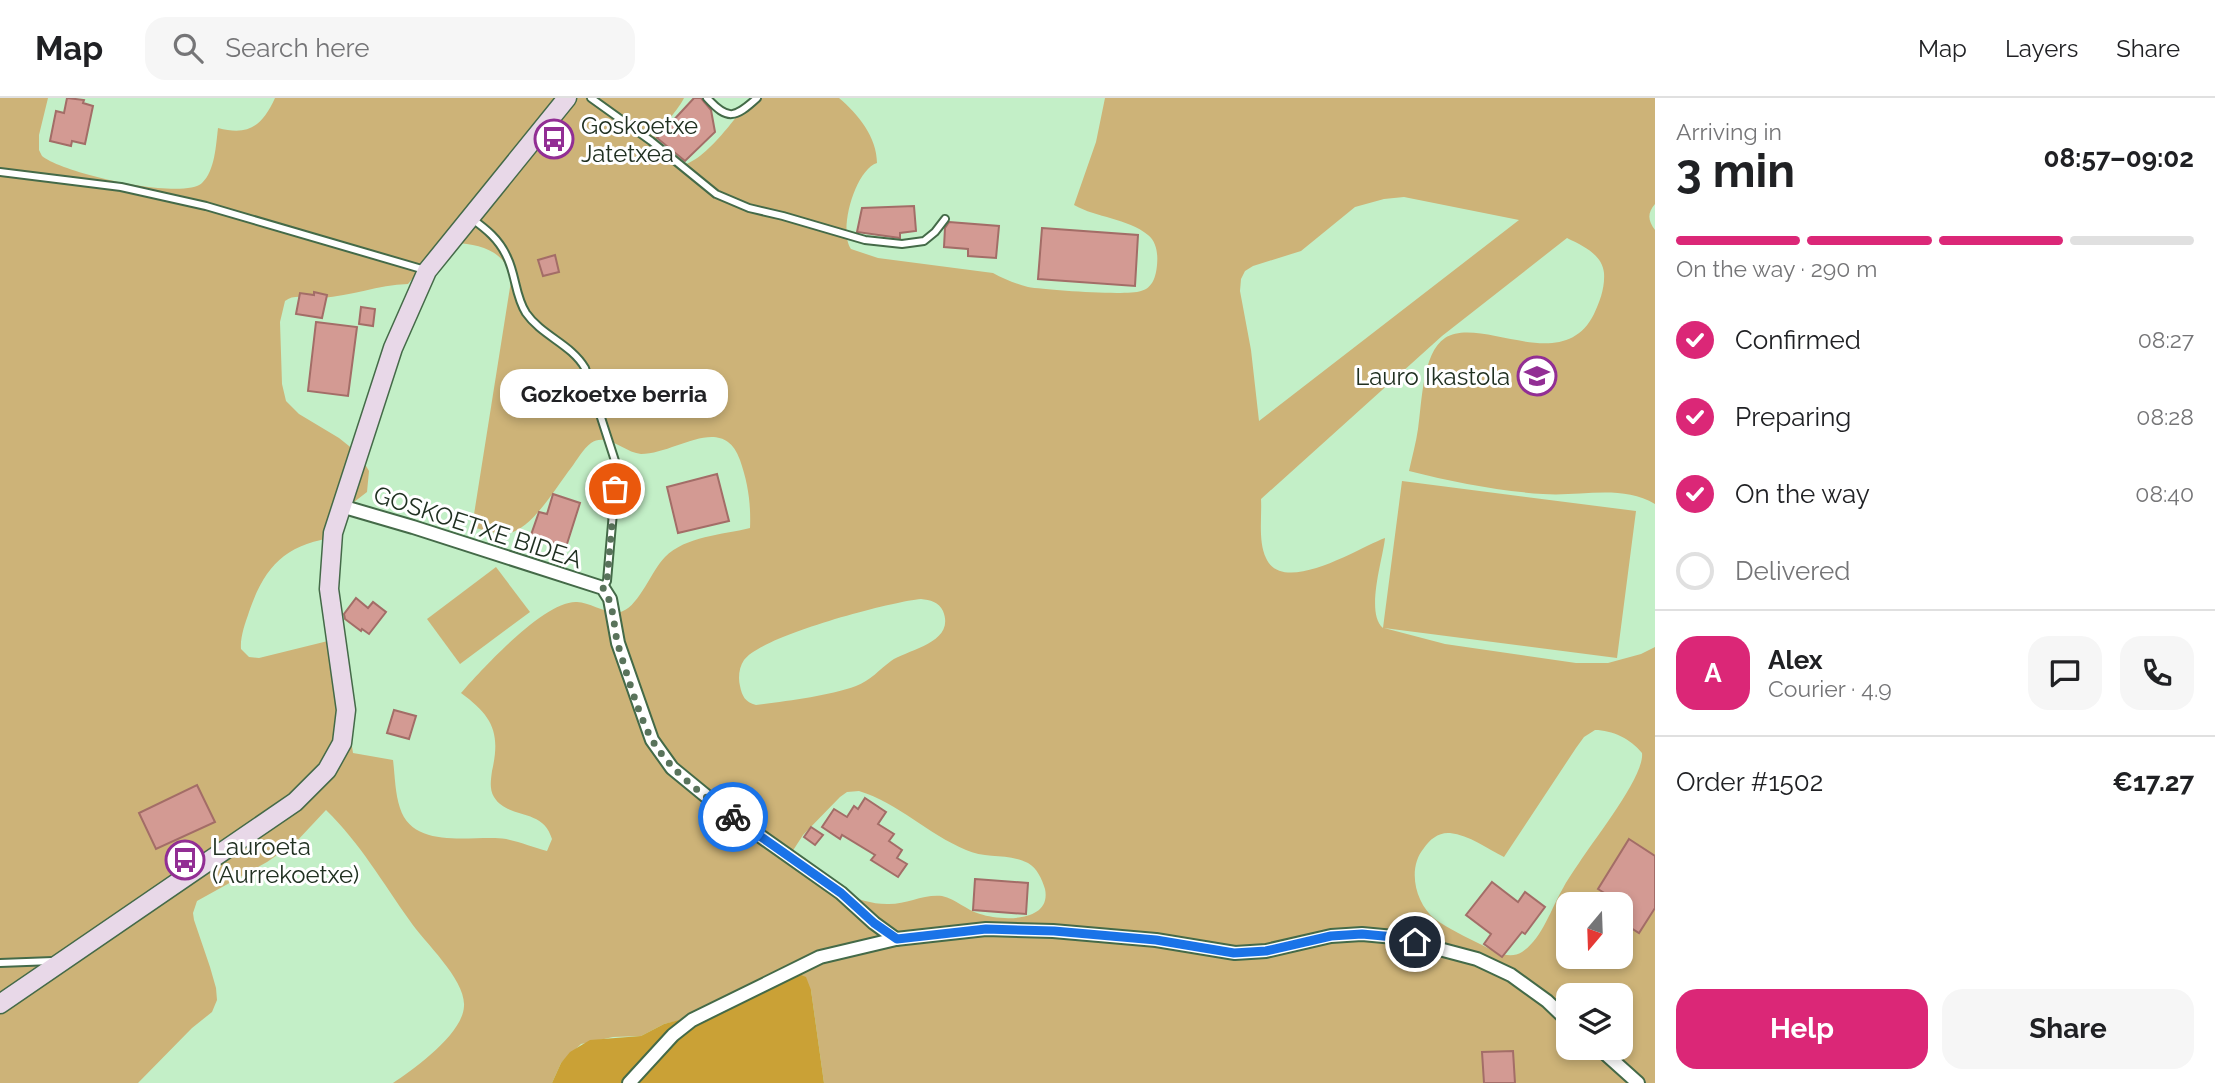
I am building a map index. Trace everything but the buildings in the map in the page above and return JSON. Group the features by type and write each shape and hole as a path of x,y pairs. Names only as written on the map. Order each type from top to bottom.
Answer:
{"street":[{"path":"0,1004 295,802 315,784 336,757 342,743 346,710 329,589 333,533 393,348 427,271 566,98"},
{"name":"GOSKOETXE BIDEA","path":"341,506 603,588 610,599 618,643 642,715 652,740 672,768 722,809 841,893 874,923 897,939"},
{"path":"629,1083 673,1035 692,1020 820,957 897,939 986,929 1054,931 1156,940 1234,953 1266,951 1331,936 1362,934 1394,937 1477,959 1511,975 1556,1010"},
{"path":"1612,1060 1638,1083"}],"lane":[{"path":"591,98 651,141 716,194 748,208 865,240 902,244 924,241 944,219"},
{"path":"707,98 718,110 729,115 739,114 757,98"},
{"path":"0,172 121,187 206,206 427,271"},
{"name":"GOSKOETXE BIDEA","path":"469,216 486,229 503,249 521,305 528,316 578,356 585,368 617,467 607,581 603,588"},
{"path":"0,963 62,961"}],"shaded area":[{"path":"0,98 48,98 39,135 39,150 42,156 54,163 122,183 171,189 190,188 202,183 210,172 218,128 238,131 253,126 265,116 275,98 684,98 660,133 656,145 666,161 678,166 691,162 705,152 751,98 839,98 853,111 870,135 877,163 862,177 851,202 846,229 851,249 878,258 993,273 1028,287 1120,293 1141,291 1148,287 1155,277 1157,257 1153,241 1140,229 1074,205 1096,142 1105,98 1655,98 1655,204 1649,217 1655,230 1655,504 1628,494 1543,494 1509,491 1409,471 1427,367 1437,345 1445,338 1460,333 1479,333 1521,341 1563,341 1580,332 1594,314 1603,289 1602,266 1591,251 1567,238 1442,336 1261,499 1261,529 1266,558 1275,569 1289,572 1323,566 1385,538 1375,598 1375,611 1383,628 1402,481 1636,511 1617,658 1384,628 1445,644 1576,663 1608,663 1641,654 1655,647 1655,1083 824,1083 811,990 664,1024 641,1036 613,1037 581,1044 561,1063 552,1083 393,1083 447,1039 462,1017 463,996 452,973 410,921 360,850 326,810 296,842 267,862 197,901 194,920 210,967 217,1000 212,1012 192,1028 138,1083 0,1083","holes":["1404,197 1519,220 1259,421 1251,350 1240,291 1245,271 1301,251 1355,207","455,243 474,245 499,256 509,271 511,281 472,527 500,533 518,530 543,506 585,448 597,440 610,441 641,454 697,439 722,439 732,446 745,477 750,528 694,540 674,550 660,563 640,595 623,611 606,611 577,602 564,604 548,612 515,638 461,693 480,709 492,726 495,757 491,791 494,797 508,809 541,822 552,839 547,851 501,838 440,837 416,829 406,820 398,802 393,760 353,753 336,639 259,658 249,657 241,649 249,612 270,569 291,551 319,540 337,537 354,502 367,492 369,471 359,454 339,438 299,414 286,401 282,384 280,322 285,301 293,297 333,297 408,284 426,262","921,599 939,605 945,622 943,631 928,644 891,661 861,684 845,690 756,705 749,702 742,693 739,683 740,669 744,660 755,651 799,631 905,601","1595,730 1621,736 1642,753 1641,763 1627,792 1561,892 1633,892 1633,970 1556,970 1556,902 1535,940 1522,952 1507,955 1452,930 1435,919 1418,895 1415,875 1419,856 1426,845 1439,835 1457,834 1504,857 1584,737","859,791 873,796 973,853 1013,858 1028,863 1041,878 1045,889 1045,900 1041,908 1023,917 1000,918 975,912 942,896 929,896 896,904 877,903 854,897 800,871 796,868 792,852 803,835 847,792"]},
{"path":"496,567 530,612 460,664 427,619"},
{"path":"801,975 806,977 811,990 824,1083 552,1083 561,1063 570,1052 590,1040 641,1036 664,1024"}],"way so far":[{"path":"615,489 607,581 603,588 610,599 618,643 632,688 652,740 672,768 733,817"}],"place":[{"name":"Goskoetxe Jatetxea","path":"554,139"},
{"name":"Lauro Ikastola","path":"1537,376"},
{"name":"Gozkoetxe berria","path":"615,489"},
{"name":"Lauroeta (Aurrekoetxe)","path":"185,860"}],"route":[{"path":"733,817 841,893 874,923 897,939 986,929 1054,931 1156,940 1203,950 1234,953 1266,951 1331,936 1362,934 1415,942"}]}
